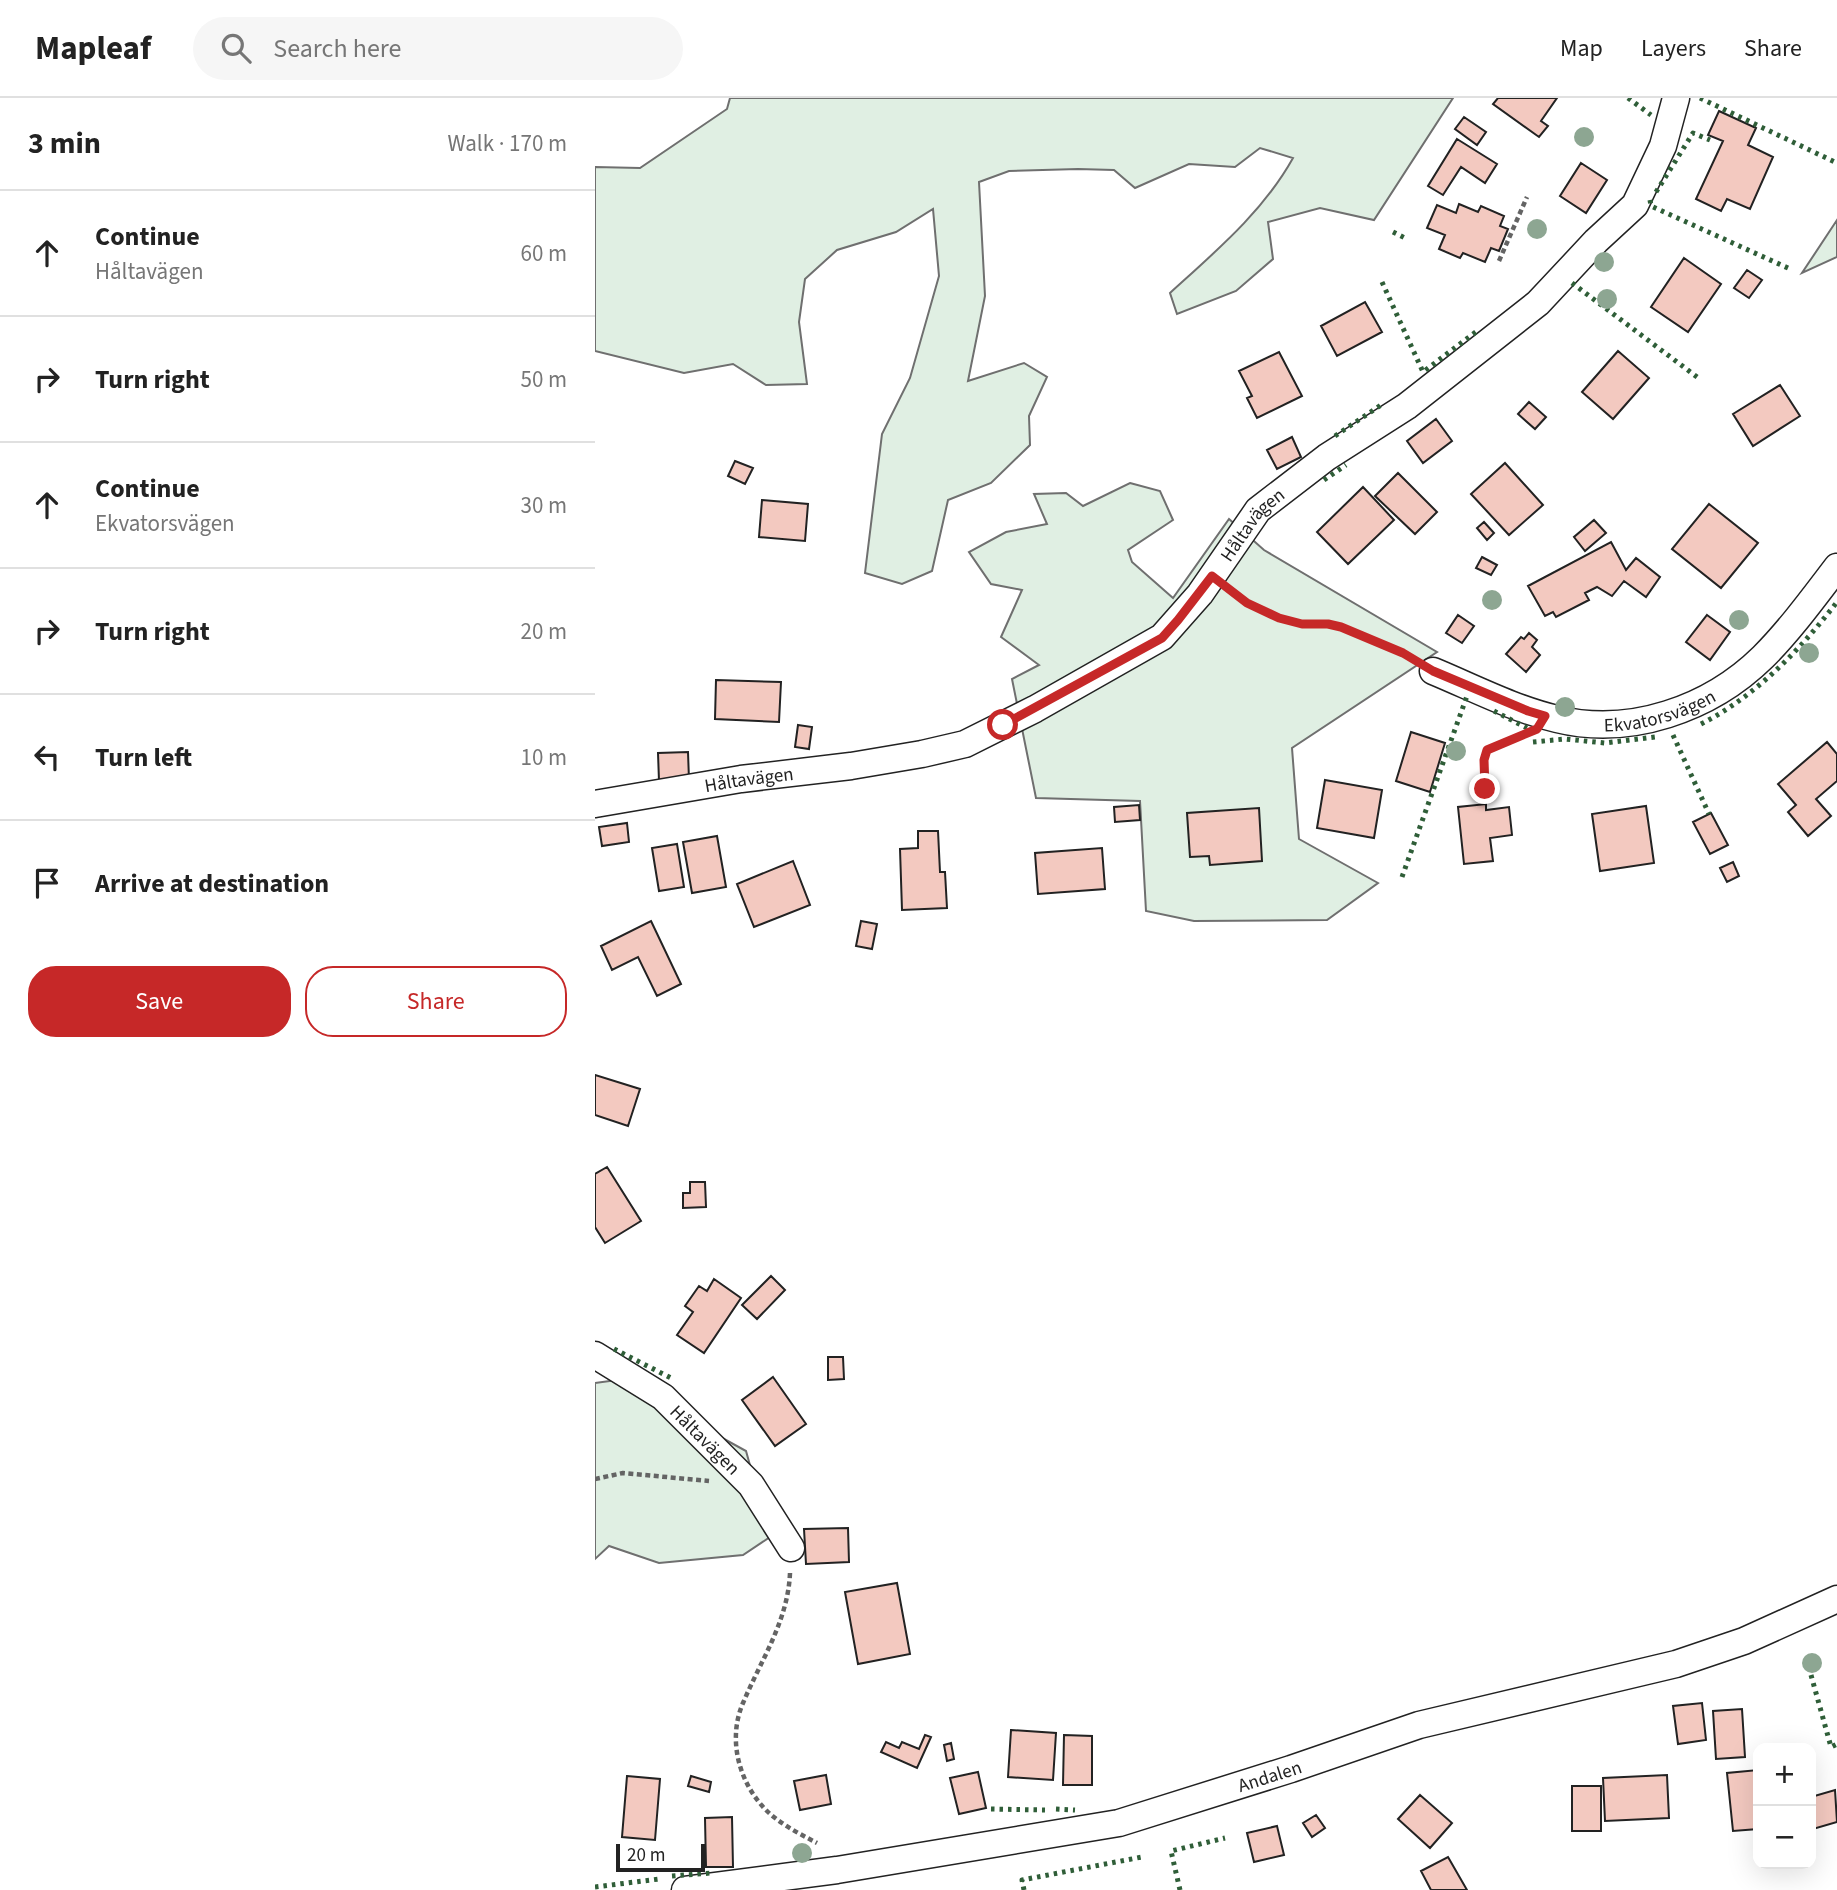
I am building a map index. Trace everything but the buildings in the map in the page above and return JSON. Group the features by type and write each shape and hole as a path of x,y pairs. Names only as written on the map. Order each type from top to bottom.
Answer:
{"street":[{"name":"Håltavägen","path":"595,804 741,779 851,766 965,744 1162,638 1212,576 1258,510 1327,457 1407,405 1538,303 1596,241 1635,205 1663,146 1676,98"},
{"name":"Ekvatorsvägen","path":"1433,671 1528,711 1585,724 1620,723 1681,712 1729,684 1762,658 1837,567"},
{"name":"Håltavägen","path":"595,1355 663,1397 751,1485 791,1548"},
{"name":"Andalen","path":"685,1890 837,1870 1119,1823 1419,1725 1676,1664 1744,1641 1837,1600"}],"path":[{"path":"1499,261 1527,197"},
{"path":"1212,576 1247,603 1279,618 1302,624 1341,627 1403,653 1433,671"},
{"path":"1487,799 1483,774 1487,750 1537,729 1545,716"},
{"path":"595,1479 623,1474 751,1485"},
{"path":"791,1548 785,1607 776,1633 742,1706 737,1725 736,1746 740,1769 751,1792 767,1811 788,1828 833,1854 837,1870"}],"green space":[{"path":"730,98 1453,98 1374,220 1320,208 1268,222 1273,259 1236,291 1177,314 1170,293 1253,214 1293,158 1260,148 1235,167 1189,164 1135,188 1114,170 1009,171 979,182 985,296 968,381 1024,363 1047,377 1029,416 1030,445 991,483 948,500 932,571 902,584 865,573 882,434 910,378 939,276 933,209 896,232 837,250 805,279 799,322 807,384 766,385 733,364 684,373 595,351 595,167 640,168 727,109"},
{"path":"1837,220 1837,257 1802,273"},
{"path":"1130,483 1160,491 1173,520 1128,550 1132,562 1173,598 1229,519 1264,550 1437,652 1292,748 1299,839 1378,883 1327,920 1194,921 1146,911 1140,801 1036,798 1012,679 1039,665 1001,637 1022,590 991,584 969,552 1006,532 1047,524 1034,494 1066,493 1083,506"},
{"path":"617,1380 746,1451 770,1537 743,1555 659,1563 609,1546 595,1559 595,1383"}],"hedge":[{"path":"1628,98 1651,115"},
{"path":"1700,98 1837,163"},
{"path":"1656,192 1693,133 1710,140"},
{"path":"1650,200 1651,206 1790,269"},
{"path":"1393,232 1407,239"},
{"path":"1382,282 1423,372 1477,331"},
{"path":"1572,283 1701,380"},
{"path":"1335,436 1384,403"},
{"path":"1324,480 1346,465"},
{"path":"1701,724 1740,700 1776,670 1837,602"},
{"path":"1402,877 1467,696"},
{"path":"1494,711 1527,728"},
{"path":"1673,735 1709,814"},
{"path":"1533,742 1565,739 1605,743 1655,737"},
{"path":"614,1349 673,1379"},
{"path":"1811,1675 1831,1747 1837,1744"},
{"path":"991,1809 1045,1810"},
{"path":"1056,1809 1075,1810"},
{"path":"1180,1890 1171,1851 1225,1838"},
{"path":"1024,1890 1022,1880 1142,1857"},
{"path":"672,1876 711,1873"},
{"path":"595,1887 659,1879"}],"route":[{"path":"1003,725 1162,638 1212,576 1247,603 1279,618 1302,624 1341,627 1403,653 1433,671 1545,716 1537,729 1487,750 1483,774 1485,789"}]}
